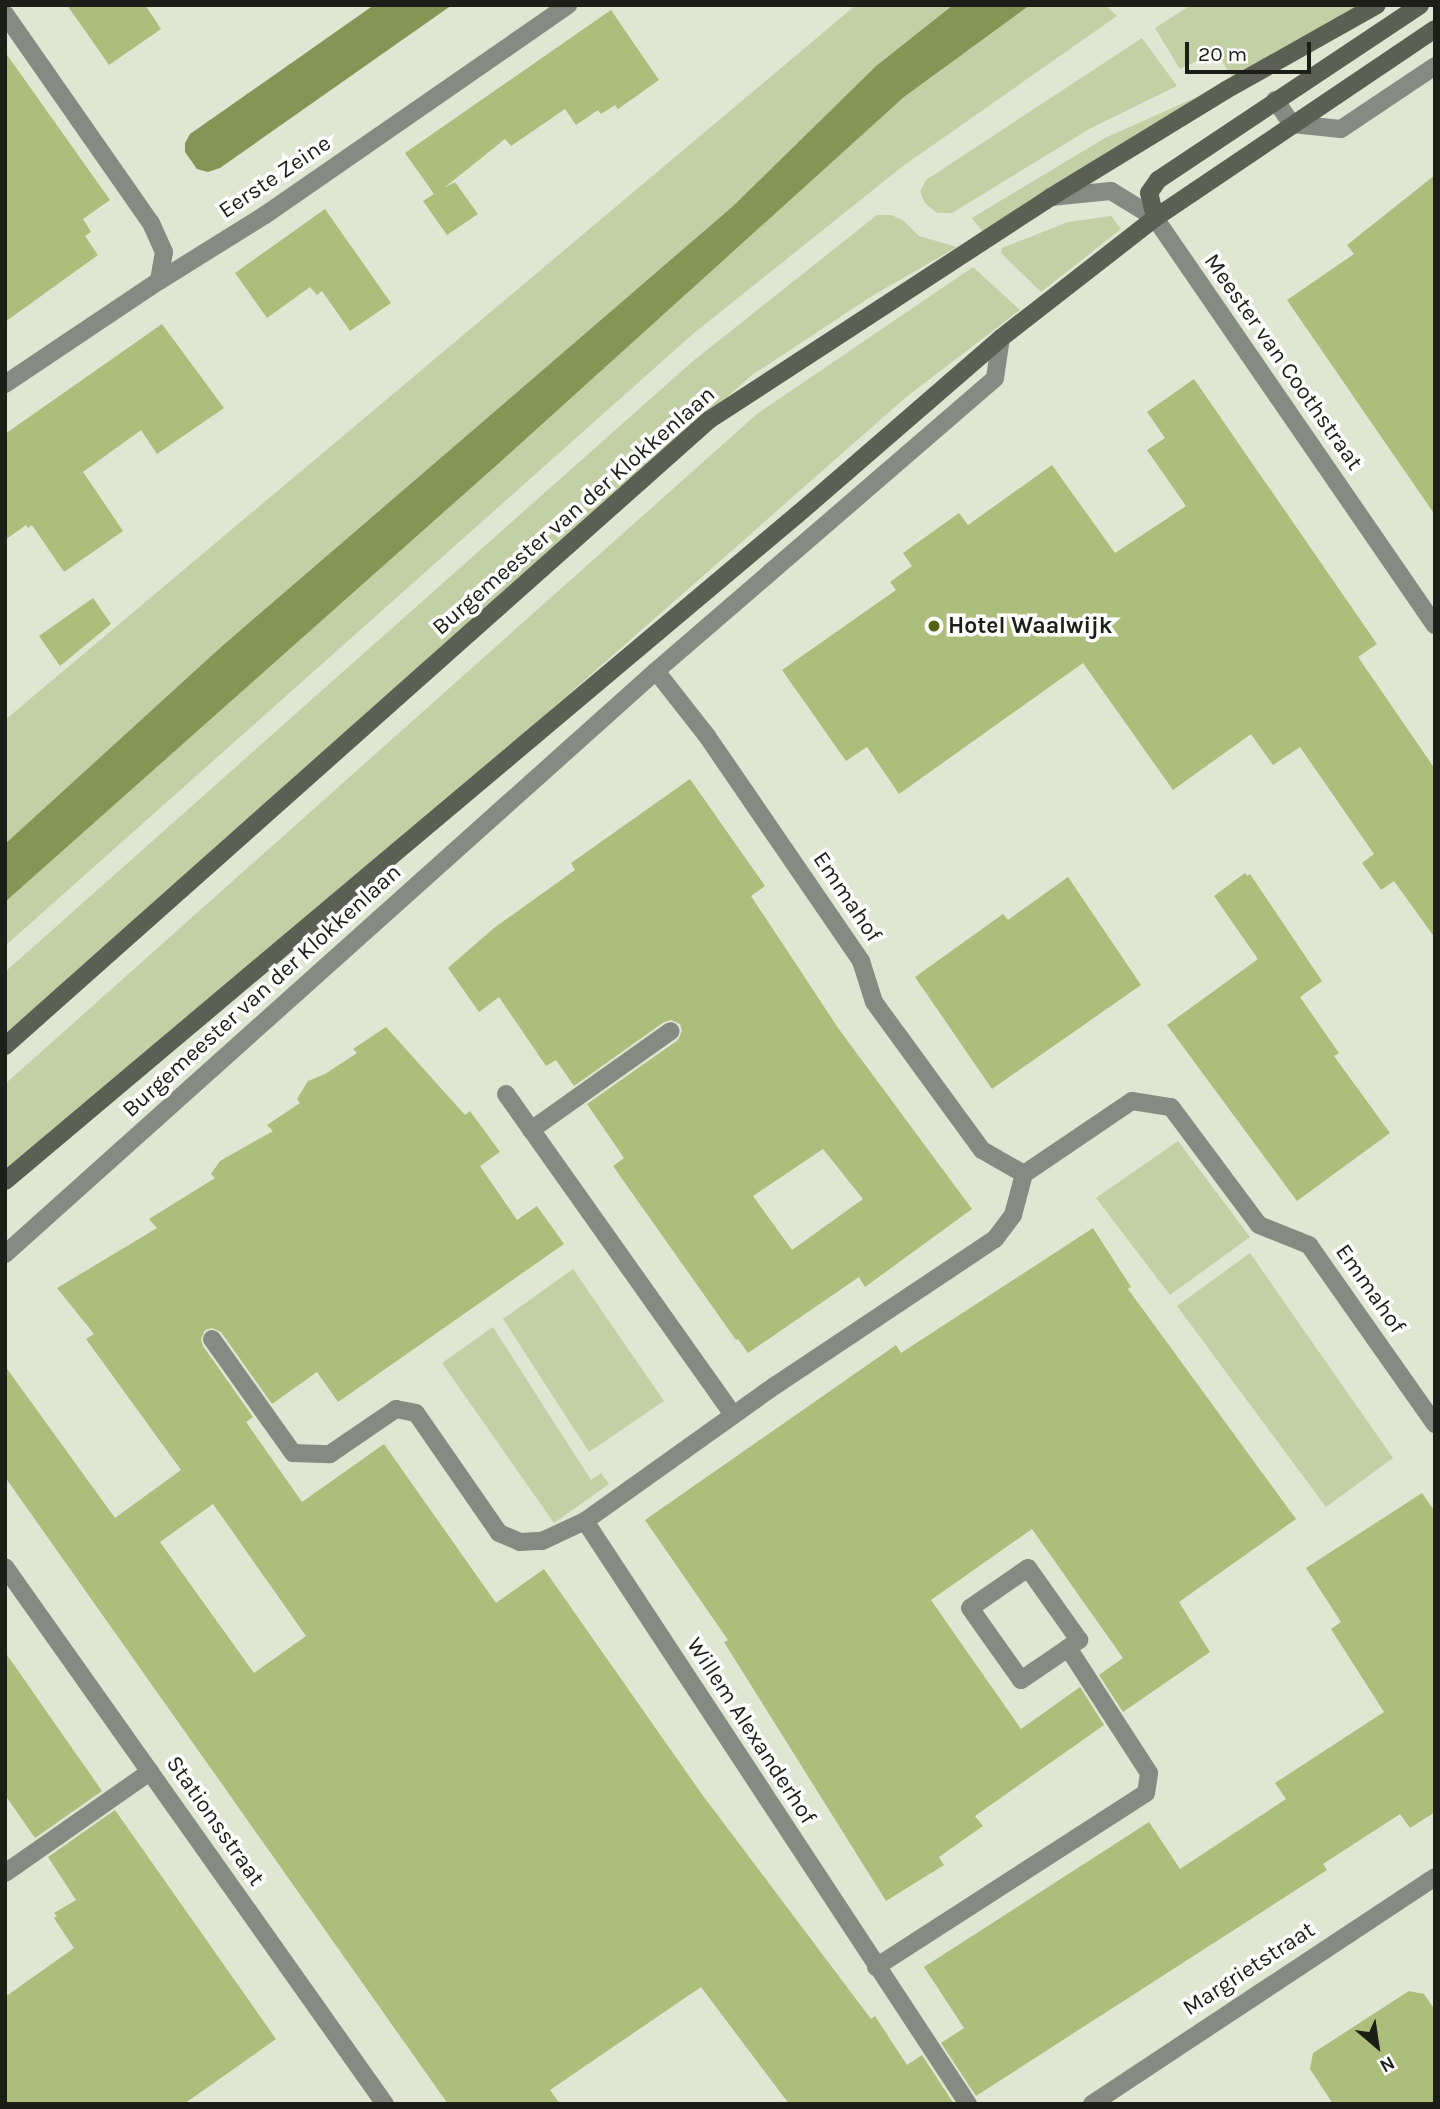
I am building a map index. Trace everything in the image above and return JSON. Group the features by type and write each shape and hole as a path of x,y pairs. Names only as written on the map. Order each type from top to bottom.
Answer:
{"main road":[{"name":"Burgemeester van der Klokkenlaan","path":"5,1046 709,419 1051,197 1226,90 1377,5"},
{"path":"1155,218 1149,193 1158,180 1420,5"},
{"name":"Burgemeester van der Klokkenlaan","path":"5,1181 798,514 1001,338 1155,218 1435,29"}],"street":[{"name":"Eerste Zeine","path":"5,384 159,281 265,215 568,5"},
{"path":"5,14 151,223 164,252 159,281"},
{"path":"1275,100 1293,124 1340,129 1435,66"},
{"name":"Meester van Coothstraat","path":"1051,197 1111,191 1155,218 1435,625"},
{"name":"Burgemeester van der Klokkenlaan","path":"5,1254 656,671 995,378 1001,338"},
{"name":"Emmahof","path":"656,671 707,736 861,961 874,1002 881,1013 982,1150 1024,1174 1132,1101 1171,1107 1259,1224 1308,1245 1435,1424"},
{"path":"531,1130 671,1031"},
{"path":"506,1094 733,1415"},
{"path":"212,1339 293,1453 330,1454 396,1409 416,1413 499,1532 520,1542 542,1541 585,1521 733,1415 995,1239 1013,1215 1024,1174"},
{"name":"Willem Alexanderhof","path":"585,1521 968,2104"},
{"name":"Stationsstraat","path":"5,1567 384,2104"},
{"path":"1028,1568 1079,1640 1068,1648 1021,1680 970,1608 1028,1568"},
{"path":"876,1967 1146,1793 1149,1773 1068,1648"},
{"path":"5,1873 150,1772"},
{"name":"Margrietstraat","path":"1092,2104 1435,1877"}],"shaded area":[{"path":"374,5 452,5 220,168 208,172 197,169 185,152 185,143 190,134"},
{"path":"856,5 953,5 876,66 732,207 221,647 5,844 5,720"},
{"path":"953,5 1030,5 904,97 507,456 5,902 5,844 221,647 732,207 876,66"},
{"path":"1030,5 1105,5 1117,16 903,166 694,333 5,946 5,902 507,456 904,97"},
{"path":"1191,5 1362,5 1233,78 1216,52 1180,69 1155,28"},
{"path":"1142,38 1177,86 1091,128 952,213 937,213 925,203 920,192 926,180"},
{"path":"1199,96 983,232 972,218 1105,138"},
{"path":"877,215 891,215 903,220 919,236 957,247 872,296 752,375 5,1037 5,972 693,361"},
{"path":"1111,216 1121,229 1041,292 1001,253 1002,248 1068,222"},
{"path":"973,267 1020,310 905,398 320,913 5,1170 5,1084 757,414"},
{"path":"1178,1141 1250,1237 1170,1295 1096,1198"},
{"path":"1250,1253 1393,1458 1326,1507 1177,1306"},
{"path":"573,1269 664,1401 589,1452 503,1319"},
{"path":"493,1327 591,1480 601,1473 609,1484 554,1523 442,1363"}],"building":[{"path":"67,5 145,5 161,29 109,65"},
{"path":"611,10 659,80 618,109 615,105 601,114 598,110 576,125 565,109 511,146 505,139 444,188 455,182 478,214 447,235 423,201 434,194 405,153"},
{"path":"5,52 110,200 83,219 91,232 85,236 98,255 5,322"},
{"path":"1435,175 1435,515 1287,300 1354,254 1347,245"},
{"path":"325,209 391,303 350,331 322,291 317,295 310,287 267,318 235,273"},
{"path":"162,324 224,408 157,454 141,430 83,472 123,531 64,572 32,525 28,528 26,525 5,540 5,434"},
{"path":"1194,379 1377,644 1358,657 1435,769 1435,938 1394,881 1381,890 1362,863 1374,854 1300,747 1273,765 1251,734 1173,790 1083,663 899,794 867,747 846,761 782,670 896,590 890,582 912,566 903,553 959,513 968,525 1052,465 1115,553 1186,506 1147,450 1165,438 1147,412"},
{"path":"93,598 111,624 60,666 39,636"},
{"path":"690,779 765,886 751,896 838,1028 972,1209 865,1287 859,1277 748,1353 738,1339 736,1340 613,1166 624,1158 587,1104 678,1040 682,1031 680,1024 671,1020 664,1022 574,1086 556,1060 546,1066 499,997 479,1012 448,968 494,928 575,870 571,863","holes":["823,1149 863,1199 792,1250 753,1196"]},
{"path":"1245,873 1247,876 1250,874 1322,981 1300,997 1339,1053 1334,1056 1390,1133 1297,1201 1167,1025 1258,959 1214,896"},
{"path":"1068,877 1141,985 992,1089 915,977 1003,914 1008,920"},
{"path":"386,1027 465,1115 470,1111 500,1152 480,1166 517,1220 537,1206 564,1244 338,1402 317,1372 272,1404 221,1332 212,1328 205,1330 201,1339 203,1346 253,1417 246,1422 302,1502 384,1444 496,1603 544,1569 701,1793 871,2019 875,2016 907,2065 922,2055 954,2104 789,2104 701,1987 550,2090 560,2104 448,2104 5,1477 5,1366 115,1518 181,1470 86,1339 94,1334 57,1288 157,1228 149,1219 215,1178 211,1174 220,1161 273,1131 267,1125 300,1103 297,1099 308,1081 325,1074 357,1053 353,1049","holes":["213,1504 306,1636 254,1673 160,1542"]},
{"path":"1093,1228 1131,1287 1128,1289 1296,1519 1179,1602 1210,1652 1123,1712 1099,1675 1123,1658 1032,1529 931,1600 1021,1729 1080,1687 1104,1725 975,1816 983,1826 939,1857 944,1865 886,1901 724,1642 728,1640 645,1520 896,1345 901,1353"},
{"path":"1422,1493 1435,1512 1435,1812 1410,1828 1400,1814 1323,1864 1327,1870 976,2096 941,2043 964,2028 924,1967 1149,1822 1180,1869 1286,1799 1275,1783 1384,1712 1331,1629 1341,1622 1306,1568"},
{"path":"5,1652 102,1791 35,1838 5,1795"},
{"path":"115,1810 276,2039 184,2104 5,2104 5,1997 74,1948 54,1918 57,1916 54,1913 76,1900 48,1857"},
{"path":"1409,1991 1424,1994 1435,2010 1435,2104 1333,2104 1310,2069 1313,2053"}],"place":[{"name":"Hotel Waalwijk","path":"934,626"}]}
